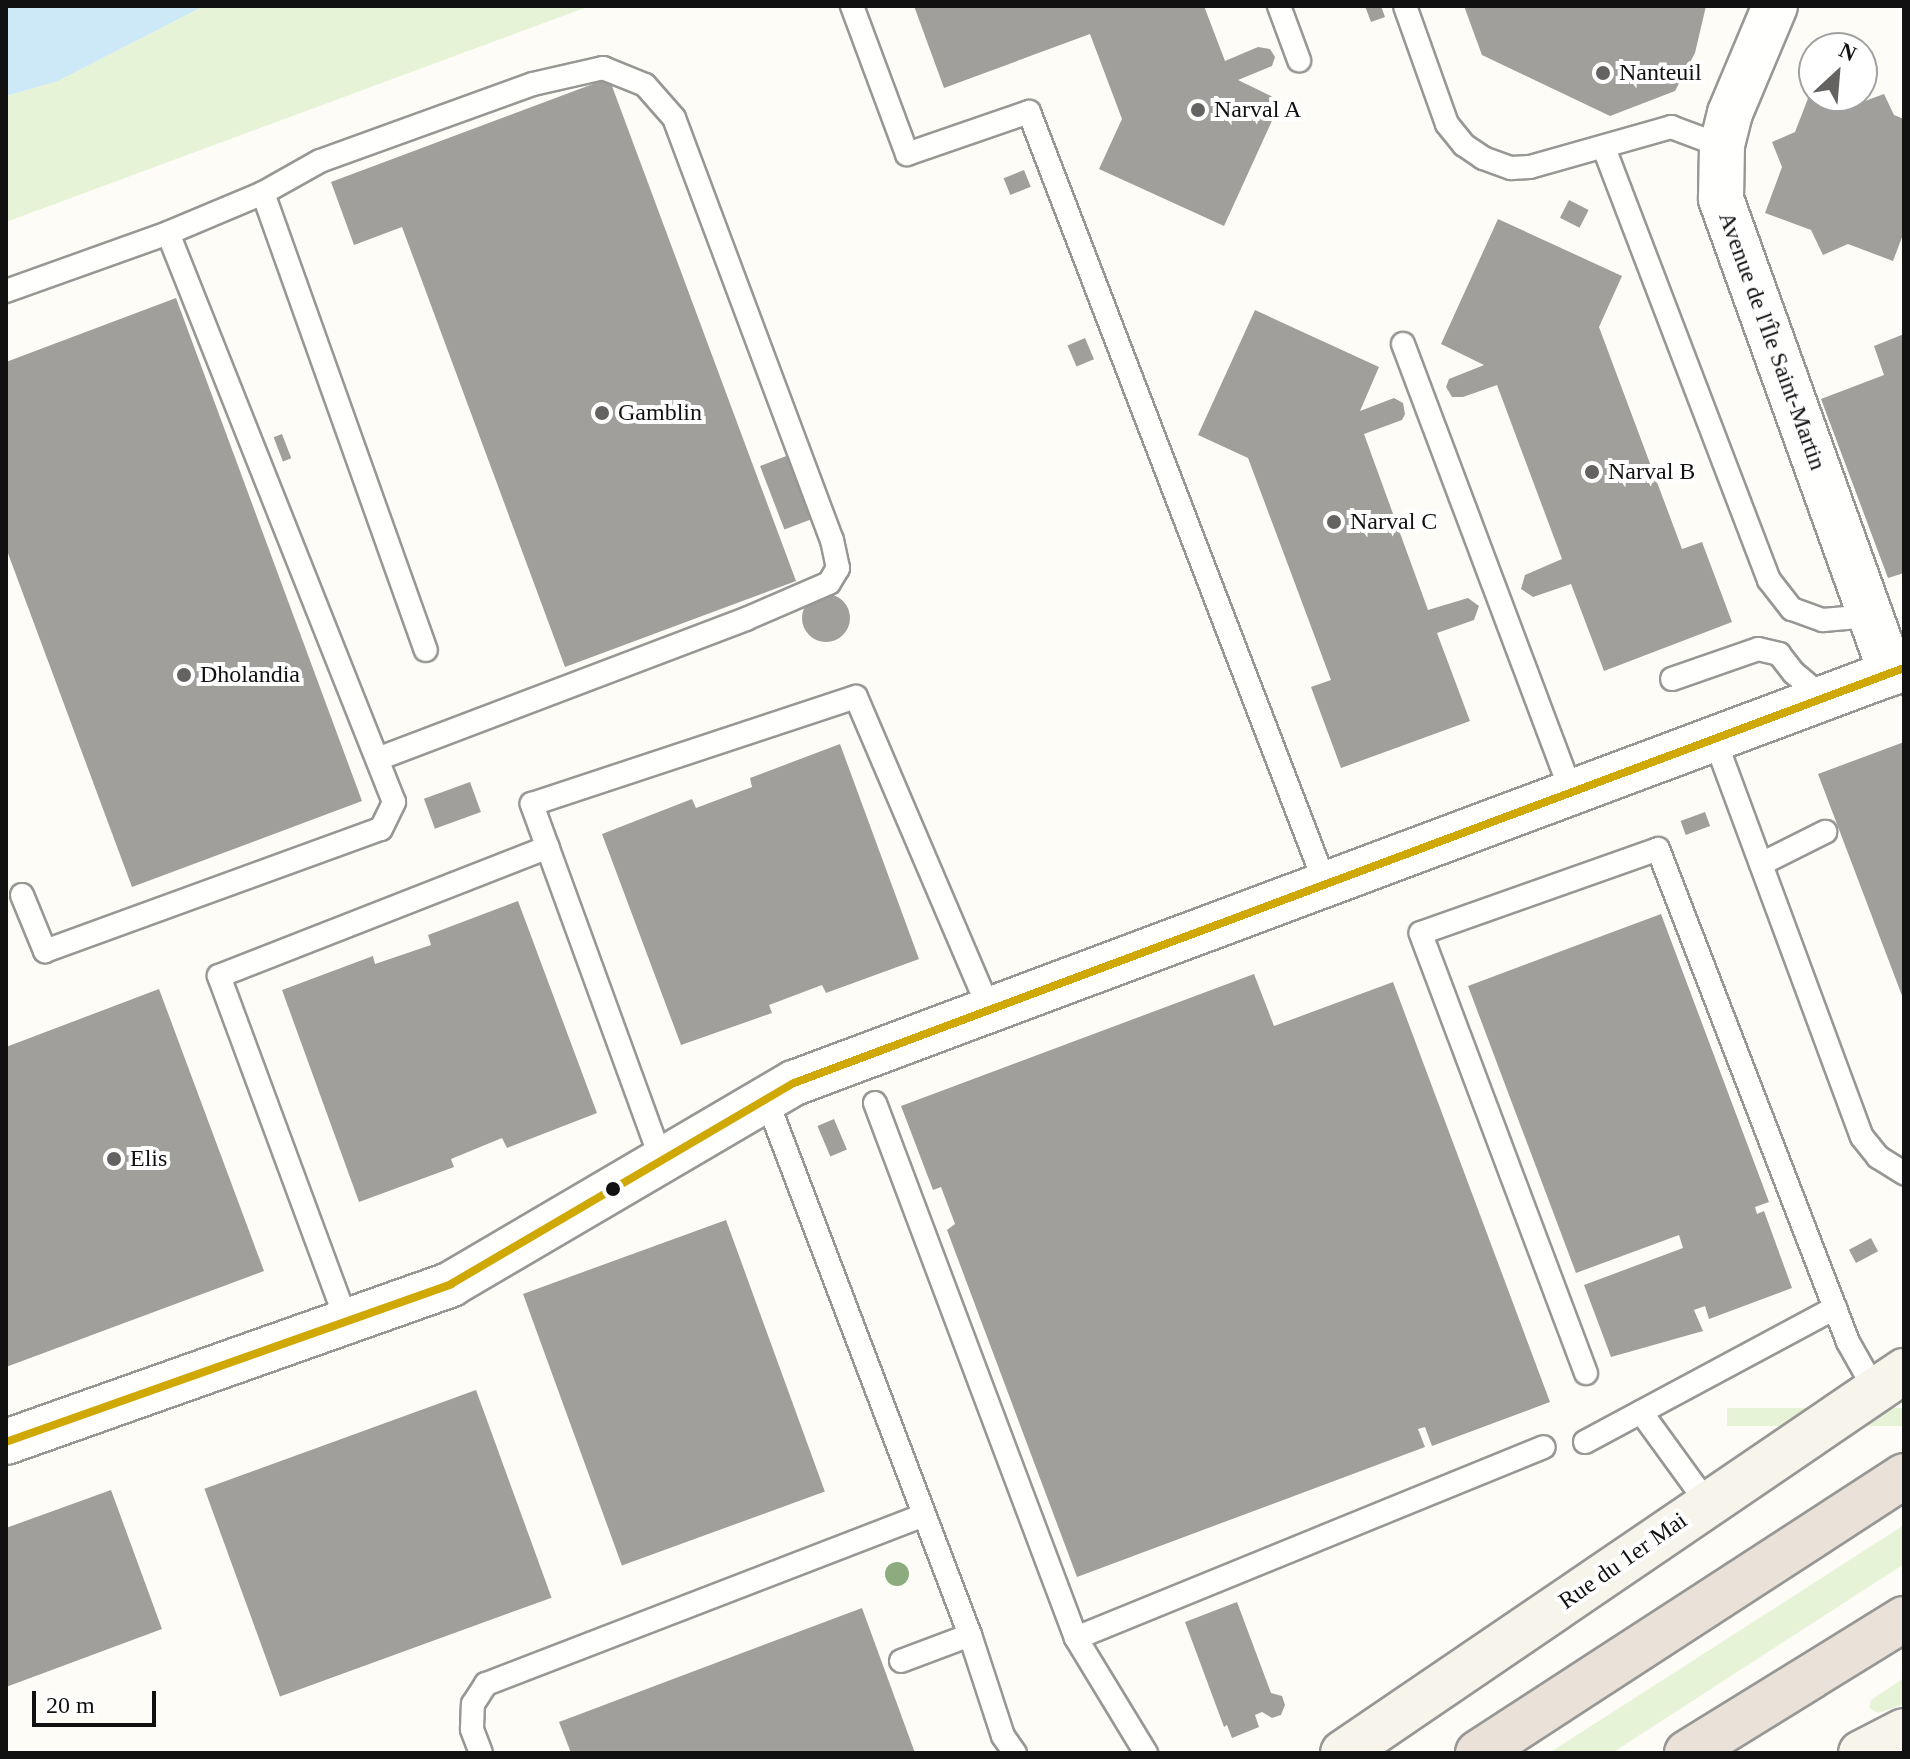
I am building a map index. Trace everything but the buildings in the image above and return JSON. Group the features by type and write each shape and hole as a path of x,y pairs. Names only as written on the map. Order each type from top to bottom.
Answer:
{"highway":[{"path":"1478,1753 1904,1476"},
{"path":"1687,1753 1904,1619"}],"main road":[{"name":"Rue du 1er Mai","path":"1343,1753 1890,1381"},
{"path":"1861,1753 1904,1731"}],"street":[{"name":"Avenue de l'Île Saint-Martin","path":"1775,6 1730,113 1722,146 1721,199 1870,616 1897,671"},
{"path":"6,1442 451,1284 794,1083 1897,671"}],"lane":[{"path":"852,6 907,154 1029,112 1325,883"},
{"path":"1279,6 1299,60"},
{"path":"1405,6 1447,124 1464,145 1511,168 1557,162 1671,127 1722,146"},
{"path":"6,291 168,233 263,193 301,169 533,84 603,68 645,85 674,118 832,540 838,568 829,583 746,619 380,758"},
{"path":"1604,148 1769,580 1792,609 1823,620 1870,616"},
{"path":"263,193 426,650"},
{"path":"22,895 45,951 381,829 394,802 380,758 168,233"},
{"path":"1403,344 1572,793"},
{"path":"1672,679 1758,649 1779,654 1794,673 1824,698"},
{"path":"661,1159 532,804 856,697 989,1009"},
{"path":"1715,740 1862,1137 1878,1157 1904,1173"},
{"path":"1761,864 1825,832"},
{"path":"347,1322 219,976 548,847"},
{"path":"1586,1373 1421,933 1658,849 1848,1342 1890,1381"},
{"path":"766,1098 970,1635 1003,1736 1015,1753"},
{"path":"875,1103 1076,1638 1146,1753"},
{"path":"1585,1442 1835,1308"},
{"path":"1641,1412 1707,1503"},
{"path":"1076,1638 1544,1447"},
{"path":"481,1753 472,1729 473,1704 486,1684 924,1515"},
{"path":"901,1661 970,1635"}],"green space":[{"path":"204,6 590,6 6,222 6,96 58,81"},
{"path":"1727,1408 1904,1408 1904,1426 1727,1426"},
{"path":"1904,1525 1904,1564 1612,1753 1549,1753"},
{"path":"1904,1678 1904,1704 1878,1713 1869,1708 1871,1700"}],"water":[{"path":"6,6 204,6 58,81 6,96"}],"transit line":[{"path":"6,1442 451,1284 794,1083 1904,668"}],"place":[{"name":"Nanteuil","path":"1603,73"},
{"name":"Narval A","path":"1198,110"},
{"name":"Gamblin","path":"602,413"},
{"name":"Narval B","path":"1592,472"},
{"name":"Narval C","path":"1334,522"},
{"name":"Dholandia","path":"184,675"},
{"name":"Elis","path":"114,1159"}]}
